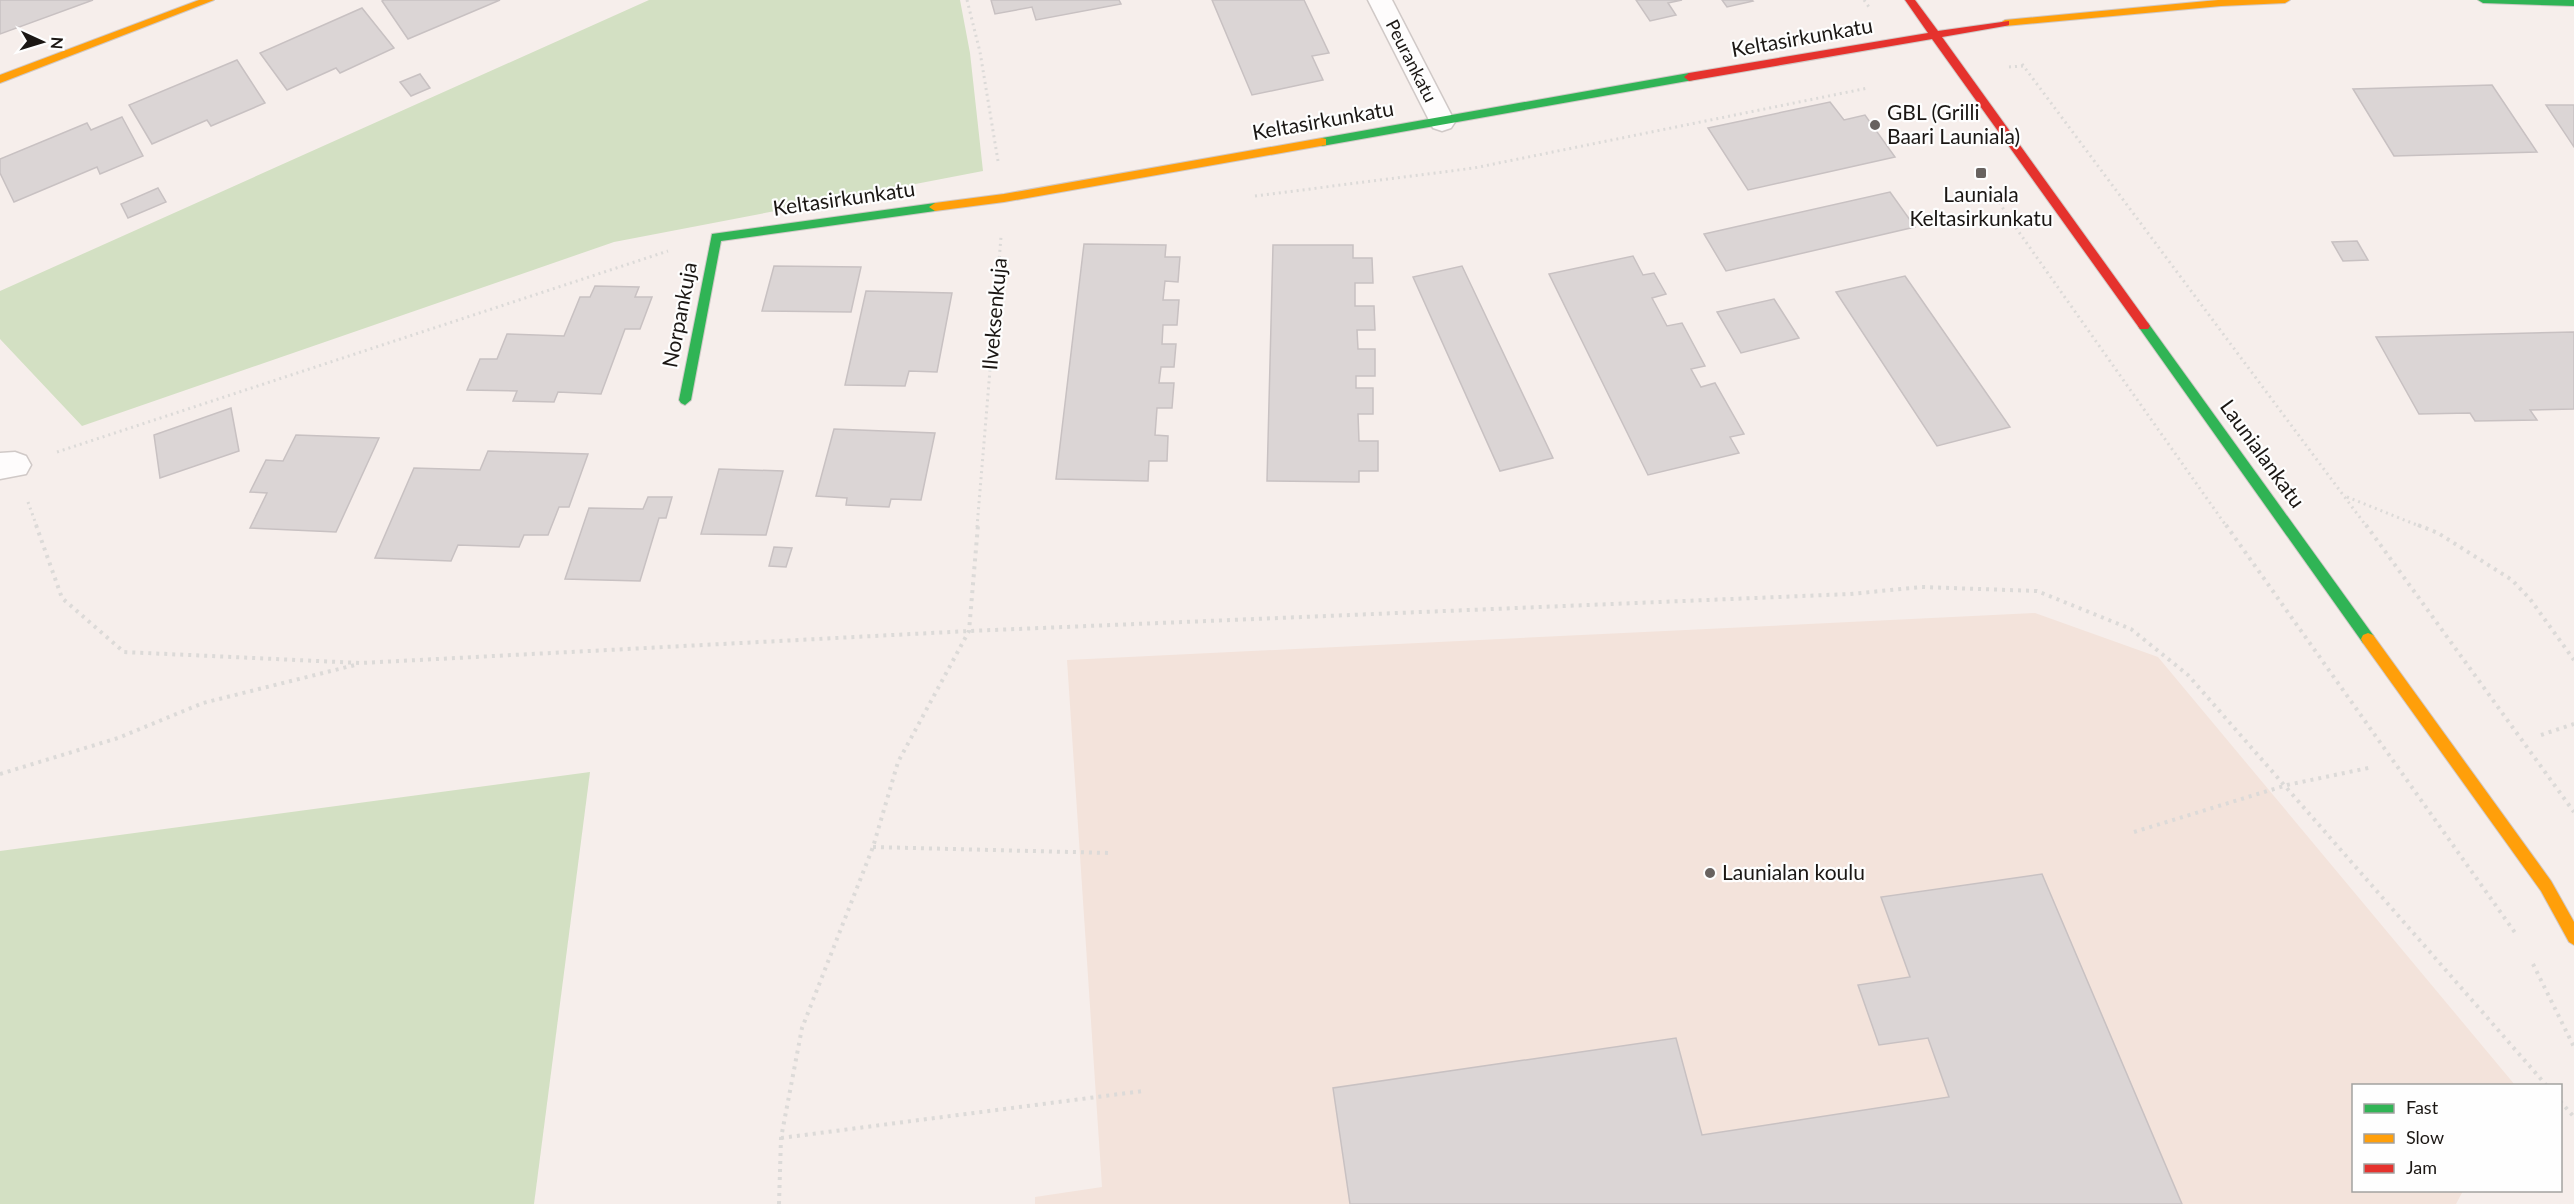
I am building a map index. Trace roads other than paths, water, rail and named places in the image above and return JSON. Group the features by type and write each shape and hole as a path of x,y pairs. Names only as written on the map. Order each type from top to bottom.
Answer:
{"street":[{"path":"0,79 209,0"},
{"name":"Peurankatu","path":"1380,0 1442,122"},
{"name":"Launialankatu","path":"1910,0 2546,886 2574,937"},
{"name":"Keltasirkunkatu","path":"716,237 1004,198 1896,43 1992,24 2220,1 2285,0"},
{"path":"2483,0 2574,3"},
{"name":"Norpankuja","path":"685,400 716,237"}],"place":[{"name":"GBL (Grilli Baari Launiala)","path":"1875,125"},
{"name":"Launiala Keltasirkunkatu","path":"1981,173"},
{"name":"Launialan koulu","path":"1710,873"}]}
